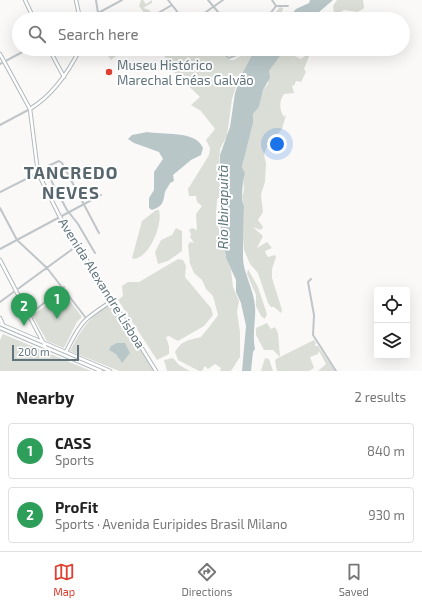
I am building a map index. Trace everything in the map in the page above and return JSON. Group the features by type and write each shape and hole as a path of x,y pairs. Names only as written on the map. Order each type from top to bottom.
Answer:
{"street":[{"path":"25,0 31,12"},
{"path":"76,0 79,12"},
{"path":"96,0 98,12"},
{"path":"100,12 122,0"},
{"path":"168,0 178,12"},
{"path":"208,0 218,12"},
{"path":"206,12 223,0"},
{"path":"272,0 276,6"},
{"path":"160,12 172,5"},
{"path":"276,6 288,6"},
{"path":"271,12 276,6"},
{"path":"0,54 30,109"},
{"path":"0,64 15,56"},
{"path":"53,56 64,77"},
{"path":"0,125 43,101 64,77 76,56"},
{"path":"225,56 232,58 234,56"},
{"name":"Avenida Alexandre Lisboa","path":"30,109 38,172 60,217 156,371"},
{"path":"96,253 69,212 46,171 48,166 59,161 62,163 100,233"},
{"path":"0,192 38,172"},
{"path":"0,248 101,195"},
{"path":"0,208 17,240 47,268 64,287 86,318"},
{"path":"0,302 78,245"},
{"path":"0,260 46,348"},
{"path":"311,279 308,282 314,315 313,335 336,371"},
{"path":"29,315 64,287"},
{"path":"64,355 80,325 86,318 112,301"},
{"path":"0,318 2,327"},
{"path":"0,324 2,327 46,348 101,371"},
{"path":"2,327 43,342 110,371"}],"shaded area":[{"path":"141,0 143,0 146,4 152,0 152,3 143,8 151,12 144,12 139,6"},
{"path":"337,0 363,0 364,8 358,12 344,10 341,12 334,12 333,6"},
{"path":"280,7 283,8 282,12 276,12"},
{"path":"108,56 116,56 111,60"},
{"path":"164,56 225,56 230,60 234,60 240,56 253,56 238,81 232,99 227,136 220,149 218,175 221,196 217,199 216,218 222,243 225,248 225,255 231,270 233,287 239,301 237,312 240,332 240,357 231,371 220,371 221,368 215,364 208,369 205,366 202,371 199,371 178,360 175,352 183,343 201,337 218,315 213,296 206,289 202,280 194,273 190,264 188,245 190,242 194,243 190,237 191,234 189,230 192,228 197,230 196,214 202,206 197,202 196,196 189,196 188,189 209,155 210,148 206,140 215,129 201,111 191,105 200,97 174,72"},
{"path":"295,56 301,59 305,56 309,56 304,69 306,72 301,82 296,81 294,86 292,85 294,93 284,94 281,100 281,111 284,117 286,115 282,129 267,147 264,154 266,164 265,182 261,194 263,212 258,220 263,227 261,230 253,227 263,236 257,248 267,242 272,248 265,251 266,254 268,257 275,255 276,257 272,269 272,278 282,310 281,313 274,307 271,307 268,303 258,273 250,264 244,250 242,228 244,206 242,196 244,190 242,167 253,123 253,114 259,107 263,90 268,84 269,71 278,57"},
{"path":"156,210 159,210 160,216 154,239 140,257 134,259 132,258 142,221"},
{"path":"176,228 182,231 182,251 168,261 158,264 155,252 161,240 172,235"},
{"path":"178,259 183,260 186,266 185,277 211,308 213,315 204,326 178,341 169,336 166,337 169,346 169,354 157,360 118,300 123,296 122,286 128,282 139,282"},
{"path":"248,269 258,287 267,314 265,319 261,316 256,306 256,295 247,274"},
{"path":"64,293 82,317 77,322 64,348 47,341 32,315"},
{"path":"112,304 124,322 126,331 136,340 156,371 119,371 70,351 92,318 98,312"},
{"path":"267,323 271,329 275,327 278,333 280,357 273,350 264,350 256,335 256,328"},
{"path":"3,334 91,371 0,371 0,340"},
{"path":"314,340 316,343 315,346 318,346 335,371 318,371 326,364 319,351 318,354 310,357 314,368 309,371 277,371 276,359"},
{"path":"173,358 179,365 190,371 167,371 164,360"},
{"path":"265,358 269,359 273,371 261,371"}],"water":[{"path":"310,0 333,0 319,12 293,12 296,9 309,3"},
{"name":"Rio Ibirapuitã","path":"280,56 269,71 270,78 263,90 259,107 253,114 253,123 242,167 245,174 242,198 244,207 243,263 254,300 255,349 253,352 251,371 242,371 246,326 241,303 236,292 236,280 226,258 226,248 220,231 223,216 220,206 222,192 219,191 220,155 230,127 235,93 241,76 251,57"},
{"path":"147,132 178,134 193,138 199,142 203,148 201,155 191,160 173,175 174,181 170,183 166,190 162,204 152,210 149,208 149,198 154,190 154,172 163,159 159,152 134,143 128,139 132,135"},
{"path":"117,343 125,343 130,353 122,363 116,354 109,350 111,346"}],"place":[{"name":"Museu Histórico Marechal Enéas Galvão","path":"109,72"},
{"name":"CASS","path":"57,319"},
{"name":"ProFit","path":"24,326"}],"district":[{"name":"TANCREDO NEVES","path":"71,183"}]}
